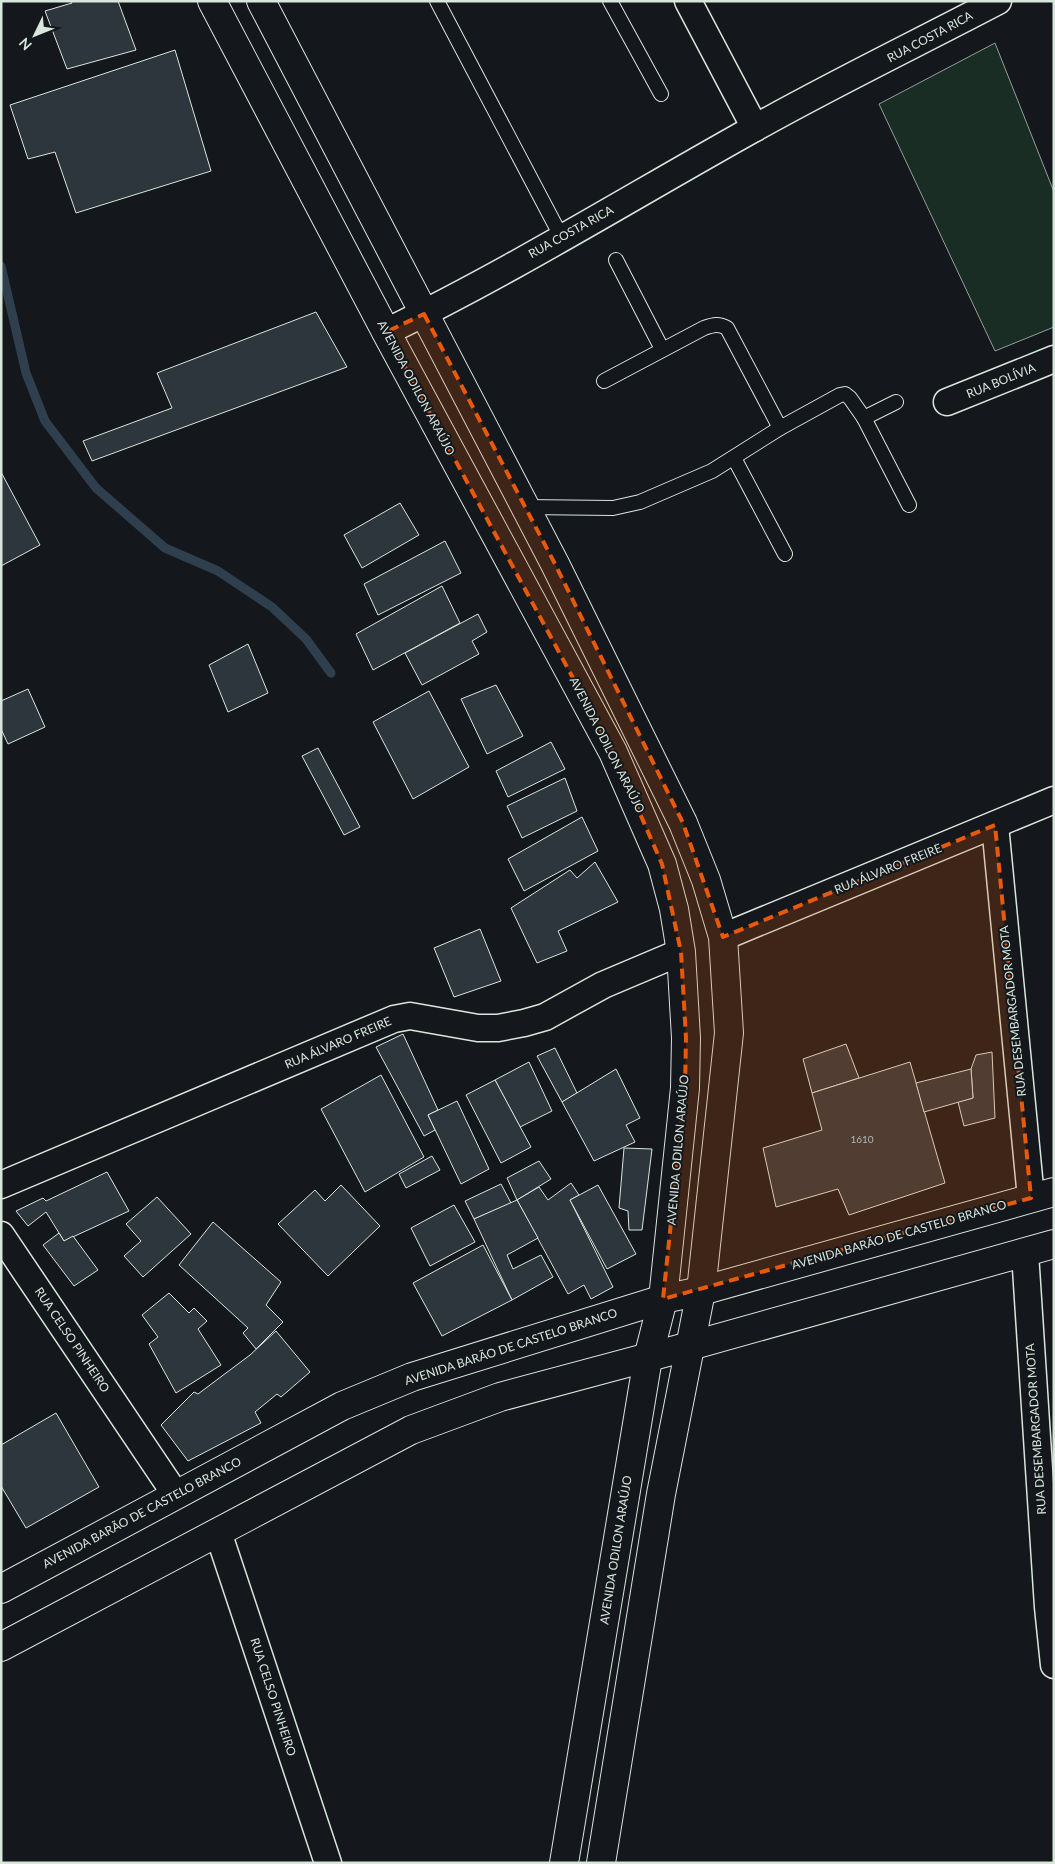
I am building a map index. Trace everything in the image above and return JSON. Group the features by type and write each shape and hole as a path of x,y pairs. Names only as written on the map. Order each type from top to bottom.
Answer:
{"main road":[{"name":"AVENIDA ODILON ARAÚJO","path":"212,1 386,332 613,752 662,864 674,909 681,952 686,1038 685,1088 663,1299 648,1358 564,1863"},
{"path":"261,1 554,564 683,823 706,880 723,937 729,1034 701,1291 661,1494 601,1863"},
{"name":"AVENIDA BARÃO DE CASTELO BRANCO","path":"1,1589 342,1406 412,1377 663,1299 701,1291 1042,1195"},
{"path":"1,1647 411,1430 500,1397 648,1358 1054,1244"}],"street":[{"path":"688,1 755,128"},
{"name":"RUA COSTA RICA","path":"386,332 424,314 562,238 755,128 998,1"},
{"name":"RUA BOLÍVIA","path":"947,402 1054,359"},
{"name":"RUA ÁLVARO FREIRE","path":"723,937 1054,800"},
{"name":"RUA DESEMBARGADOR MOTA","path":"995,825 1042,1195"},
{"name":"RUA ÁLVARO FREIRE","path":"1,1185 394,1018 410,1016 478,1028 498,1028 524,1023 544,1017 603,986 681,952"},
{"name":"RUA CELSO PINHEIRO","path":"1,1235 176,1495"},
{"name":"RUA DESEMBARGADOR MOTA","path":"1025,1253 1054,1665"},
{"name":"RUA CELSO PINHEIRO","path":"218,1532 328,1863"}],"lane":[{"path":"437,1 562,238"},
{"path":"610,1 661,94"},
{"path":"616,260 662,349"},
{"path":"604,381 662,349 714,324 720,325 727,328 780,428"},
{"path":"524,507 614,508 640,502 712,471 780,428 845,394 864,418 909,504"},
{"path":"864,418 896,402"},
{"path":"734,458 785,554"}],"highlighted area":[{"path":"424,314 555,564 683,823 723,937 995,825 1031,1198 663,1299 685,1088 686,1038 681,952 662,864 613,752 386,332"}],"green space":[{"path":"995,43 1054,192 1054,327 995,351 879,104"}],"building":[{"path":"71,1 118,1 136,50 67,69 45,11 72,3"},
{"path":"175,50 211,171 76,213 55,152 28,159 10,105"},
{"path":"316,312 347,367 92,461 83,441 172,408 157,373"},
{"path":"1,472 40,545 1,566"},
{"path":"400,503 419,535 362,568 344,535"},
{"path":"445,541 461,573 378,615 364,584"},
{"path":"442,586 460,623 373,670 356,634"},
{"path":"478,614 487,632 472,641 479,654 422,685 405,653"},
{"path":"248,644 268,693 228,712 209,665"},
{"path":"496,685 523,736 487,754 461,699"},
{"path":"28,689 45,727 8,744 1,729 1,701"},
{"path":"429,691 469,767 413,799 373,722"},
{"path":"551,742 565,769 508,797 496,771"},
{"path":"318,748 360,827 344,835 302,756"},
{"path":"565,778 577,811 522,838 507,806"},
{"path":"582,817 598,851 524,891 508,859"},
{"path":"595,862 618,902 558,931 567,951 537,963 511,908 570,870 577,878"},
{"path":"480,929 501,981 454,997 434,948"},
{"path":"403,1034 438,1110 428,1115 435,1130 424,1136 376,1047"},
{"path":"846,1044 859,1078 812,1093 803,1059"},
{"path":"555,1048 577,1093 562,1102 537,1056"},
{"path":"992,1052 995,1118 964,1126 958,1102 973,1098 971,1069 976,1055"},
{"path":"529,1062 552,1111 520,1127 495,1080"},
{"path":"910,1062 945,1183 849,1215 838,1189 776,1207 763,1148 822,1130 812,1093"},
{"path":"616,1069 640,1118 626,1125 635,1142 594,1161 562,1102"},
{"path":"971,1069 973,1098 924,1112 916,1083"},
{"path":"381,1075 424,1157 365,1192 321,1109"},
{"path":"495,1080 531,1147 501,1163 466,1095"},
{"path":"457,1101 489,1169 461,1184 428,1115"},
{"path":"624,1148 652,1149 642,1230 629,1230 628,1211 619,1208"},
{"path":"432,1156 440,1170 406,1188 399,1174"},
{"path":"539,1161 551,1179 517,1200 507,1178"},
{"path":"107,1172 129,1211 64,1241 46,1212 28,1226 16,1211 43,1198 46,1201"},
{"path":"571,1183 579,1195 570,1200 613,1287 591,1299 584,1285 568,1294 517,1200 539,1187 548,1200"},
{"path":"501,1184 511,1203 474,1219 465,1201"},
{"path":"341,1185 380,1226 328,1276 278,1224 315,1190 325,1201"},
{"path":"598,1185 636,1254 607,1269 570,1200"},
{"path":"157,1197 191,1234 143,1277 124,1256 141,1241 126,1224"},
{"path":"517,1200 538,1238 507,1255 513,1269 541,1255 553,1277 512,1300 474,1219"},
{"path":"454,1205 475,1242 430,1266 411,1228"},
{"path":"213,1222 281,1282 266,1305 283,1322 256,1349 243,1333 248,1328 179,1265"},
{"path":"59,1233 64,1241 73,1236 98,1270 74,1286 43,1245"},
{"path":"483,1245 512,1300 442,1336 413,1283"},
{"path":"169,1293 189,1313 194,1308 207,1321 198,1329 221,1365 176,1393 149,1344 158,1337 142,1315"},
{"path":"276,1331 310,1372 281,1397 277,1394 255,1412 261,1423 188,1461 161,1425 194,1392 198,1394 250,1355"},
{"path":"56,1413 99,1487 26,1528 1,1486 1,1445"}],"waterway":[{"path":"1,266 26,373 45,421 96,488 165,548 218,571 272,607 306,639 331,673"}]}
